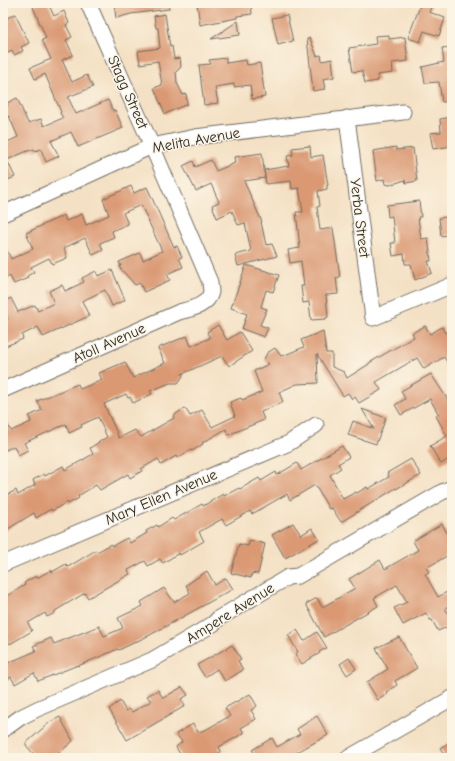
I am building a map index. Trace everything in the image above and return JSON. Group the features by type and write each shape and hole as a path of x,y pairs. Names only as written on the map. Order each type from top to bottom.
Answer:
{"street":[{"name":"Stagg Street","path":"88,3 152,146 210,282 211,293"},
{"name":"Melita Avenue","path":"3,214 152,146 196,137 403,112"},
{"name":"Yerba Street","path":"347,118 373,318 452,285"},
{"name":"Atoll Avenue","path":"3,390 179,312 196,308 204,302 211,293"},
{"name":"Mary Ellen Avenue","path":"3,564 289,443 316,425"},
{"name":"Ampere Avenue","path":"3,730 21,717 37,709 152,660 214,624 219,618 288,577 298,576 442,492 452,488"},
{"path":"348,758 452,698"}],"building":[{"path":"40,3 48,3 54,16 64,11 69,23 66,25 72,37 66,40 73,55 62,60 72,82 87,75 93,87 68,97 76,114 108,100 113,111 115,110 123,128 78,147 71,132 51,141 59,156 46,162 41,149 35,151 34,149 7,160 15,177 3,182 3,144 18,137 9,116 3,119 3,108 8,105 7,103 17,98 28,123 41,119 44,126 63,118 45,74 35,79 30,68 51,59 42,40 46,38 33,7"},
{"path":"114,3 168,3 169,9 131,14 116,18"},
{"path":"197,3 251,3 252,14 200,25"},
{"path":"421,3 432,5 429,12 445,18 439,36 424,31 420,42 408,38"},
{"path":"15,14 29,43 21,47 23,51 14,55 12,51 3,55 3,20"},
{"path":"165,14 170,47 172,46 174,59 180,58 181,67 176,72 177,83 183,95 186,94 187,104 165,114 154,88 162,85 158,61 140,64 138,51 160,48 158,28 156,28 154,16"},
{"path":"287,15 293,41 278,45 272,18"},
{"path":"238,21 240,35 211,39"},
{"path":"389,35 389,39 405,37 408,61 392,63 393,73 377,75 378,81 365,83 362,71 353,72 349,48 376,44 375,36"},
{"path":"310,38 317,56 321,55 322,61 332,59 334,77 323,79 325,89 313,91 307,39"},
{"path":"452,47 452,101 442,102 439,82 425,83 422,67 444,62 442,48"},
{"path":"226,58 226,63 246,60 247,65 260,63 265,97 252,99 250,85 234,87 234,84 215,87 218,103 204,105 199,65 211,64 209,60"},
{"path":"452,117 452,146 433,149 430,133 441,132 440,119"},
{"path":"310,146 311,157 323,155 328,185 327,189 318,191 320,206 317,207 320,230 333,228 340,277 336,278 338,294 326,295 328,317 326,319 311,320 309,302 303,303 301,286 304,286 301,261 290,263 288,250 300,248 296,212 303,212 299,188 292,189 291,181 266,184 264,170 289,166 287,156 293,155 292,148"},
{"path":"396,147 396,150 413,148 417,181 406,183 405,180 390,185 385,184 384,179 377,181 373,151"},
{"path":"262,153 265,178 244,181 262,222 266,245 272,244 277,256 238,266 235,255 251,251 245,223 238,225 232,211 217,218 212,205 219,202 211,184 196,191 183,166 193,161 195,167 211,160 216,171 235,163 234,157"},
{"path":"131,186 134,193 147,187 174,247 177,246 182,257 179,258 183,267 167,274 170,280 144,292 140,283 135,285 119,267 121,266 119,262 140,253 143,260 162,251 141,205 123,213 128,224 112,231 114,237 100,243 103,250 93,255 85,238 64,248 67,258 52,264 49,258 31,267 34,272 27,276 28,278 14,284 10,276 6,278 3,272 3,242 11,259 33,249 26,233 64,215 66,221 82,214 86,225 109,215 103,199"},
{"path":"419,201 421,217 418,217 421,239 428,238 431,261 428,261 432,273 415,280 411,264 405,264 404,254 393,256 391,243 395,243 392,216 388,217 387,205"},
{"path":"452,216 452,234 441,236 439,218"},
{"path":"246,265 279,275 273,292 266,290 261,307 267,309 260,325 268,328 264,337 242,329 247,314 231,308"},
{"path":"112,270 125,300 112,306 105,290 82,301 89,316 43,337 38,327 22,335 23,339 3,347 3,321 8,319 3,309 3,302 11,298 18,312 35,305 38,311 54,303 49,291 62,285 65,291 84,282 82,278 96,271 98,276"},
{"path":"218,325 227,340 240,332 252,351 229,366 222,356 182,374 183,376 178,383 170,383 150,391 152,394 133,403 130,397 128,398 126,394 104,404 119,438 135,430 141,437 174,418 173,416 185,408 190,416 202,410 212,427 235,416 230,402 241,398 242,400 262,392 254,371 269,364 264,359 267,353 275,348 281,356 285,355 304,347 301,340 323,331 326,353 332,353 332,367 344,372 347,378 369,363 414,337 412,333 425,326 430,334 442,327 445,333 452,329 452,371 444,357 424,369 417,358 376,382 381,390 359,403 355,397 352,399 348,393 343,396 317,354 318,383 297,384 279,392 283,402 261,412 264,420 228,435 226,429 202,443 203,444 192,451 191,450 177,458 176,456 161,465 158,459 141,469 142,471 130,478 128,474 100,490 96,485 78,496 79,498 68,504 67,502 52,511 51,509 36,518 34,513 3,532 3,497 16,490 18,495 35,485 33,480 44,474 45,476 63,466 65,470 93,454 90,448 107,437 98,417 81,425 82,427 69,433 66,424 24,443 28,450 18,455 14,446 6,450 3,444 3,415 11,431 31,422 29,416 42,410 37,401 78,384 80,389 102,380 99,373 125,362 133,378 165,363 158,348 187,336 191,346 210,338 207,332"},
{"path":"431,374 452,406 452,457 441,464 430,446 447,436 436,416 439,415 430,399 401,415 395,405 405,399 401,391"},
{"path":"362,409 386,418 376,444 348,435 353,421 374,429"},
{"path":"342,446 349,457 338,464 341,468 330,475 343,499 367,487 368,489 389,477 387,473 411,459 421,475 396,488 341,522 332,508 329,509 315,485 290,500 287,494 252,514 250,511 226,525 222,519 199,532 204,541 180,555 179,553 163,563 160,559 148,566 145,561 128,570 130,574 88,598 85,593 47,617 45,613 28,623 32,631 10,644 5,636 7,635 3,629 3,598 25,585 24,583 36,576 37,578 51,570 52,572 66,564 68,567 96,550 97,552 111,544 112,546 127,538 130,543 157,525 158,527 172,518 174,520 202,504 203,506 223,494 224,496 239,488 240,489 259,478 261,481 276,472 277,475 297,463 301,470"},
{"path":"293,523 301,535 312,528 319,539 285,558 272,535"},
{"path":"442,524 447,533 452,531 452,553 426,568 429,572 425,574 438,597 452,589 452,604 445,608 452,620 452,625 438,631 426,613 403,625 394,608 407,602 397,585 374,598 378,606 324,637 306,604 317,598 322,607 337,599 355,588 349,579 380,560 385,569 418,550 413,541"},
{"path":"250,540 265,544 258,574 252,573 251,578 231,573 239,544 248,546"},
{"path":"207,571 215,585 226,578 233,589 150,635 119,650 118,649 38,681 34,673 15,684 11,677 3,682 3,665 36,651 33,646 51,638 54,644 99,626 104,636 123,628 118,618 143,606 141,602 164,588 174,602 190,593 186,585"},
{"path":"297,630 304,641 317,632 327,648 302,664 295,654 298,652 288,635"},
{"path":"399,637 417,668 395,681 397,685 386,692 388,694 378,700 367,682 388,669 376,648"},
{"path":"232,645 241,659 238,661 243,670 225,681 217,669 205,677 197,665"},
{"path":"349,658 356,669 347,675 340,664"},
{"path":"182,687 188,695 181,699 185,706 127,740 109,709 120,701 126,711 129,709 132,712 151,701 147,696 158,690 163,698"},
{"path":"250,694 257,706 251,710 256,719 241,728 244,733 219,747 221,752 211,758 182,758 176,747 182,742 176,734 193,724 198,732 205,730 230,716 225,708"},
{"path":"317,716 328,735 292,755 294,758 257,758 252,750 272,738 277,747 300,734 297,729"},
{"path":"60,717 73,741 53,758 37,758 25,744 50,722"},
{"path":"452,741 452,758 446,758 440,748"}]}
